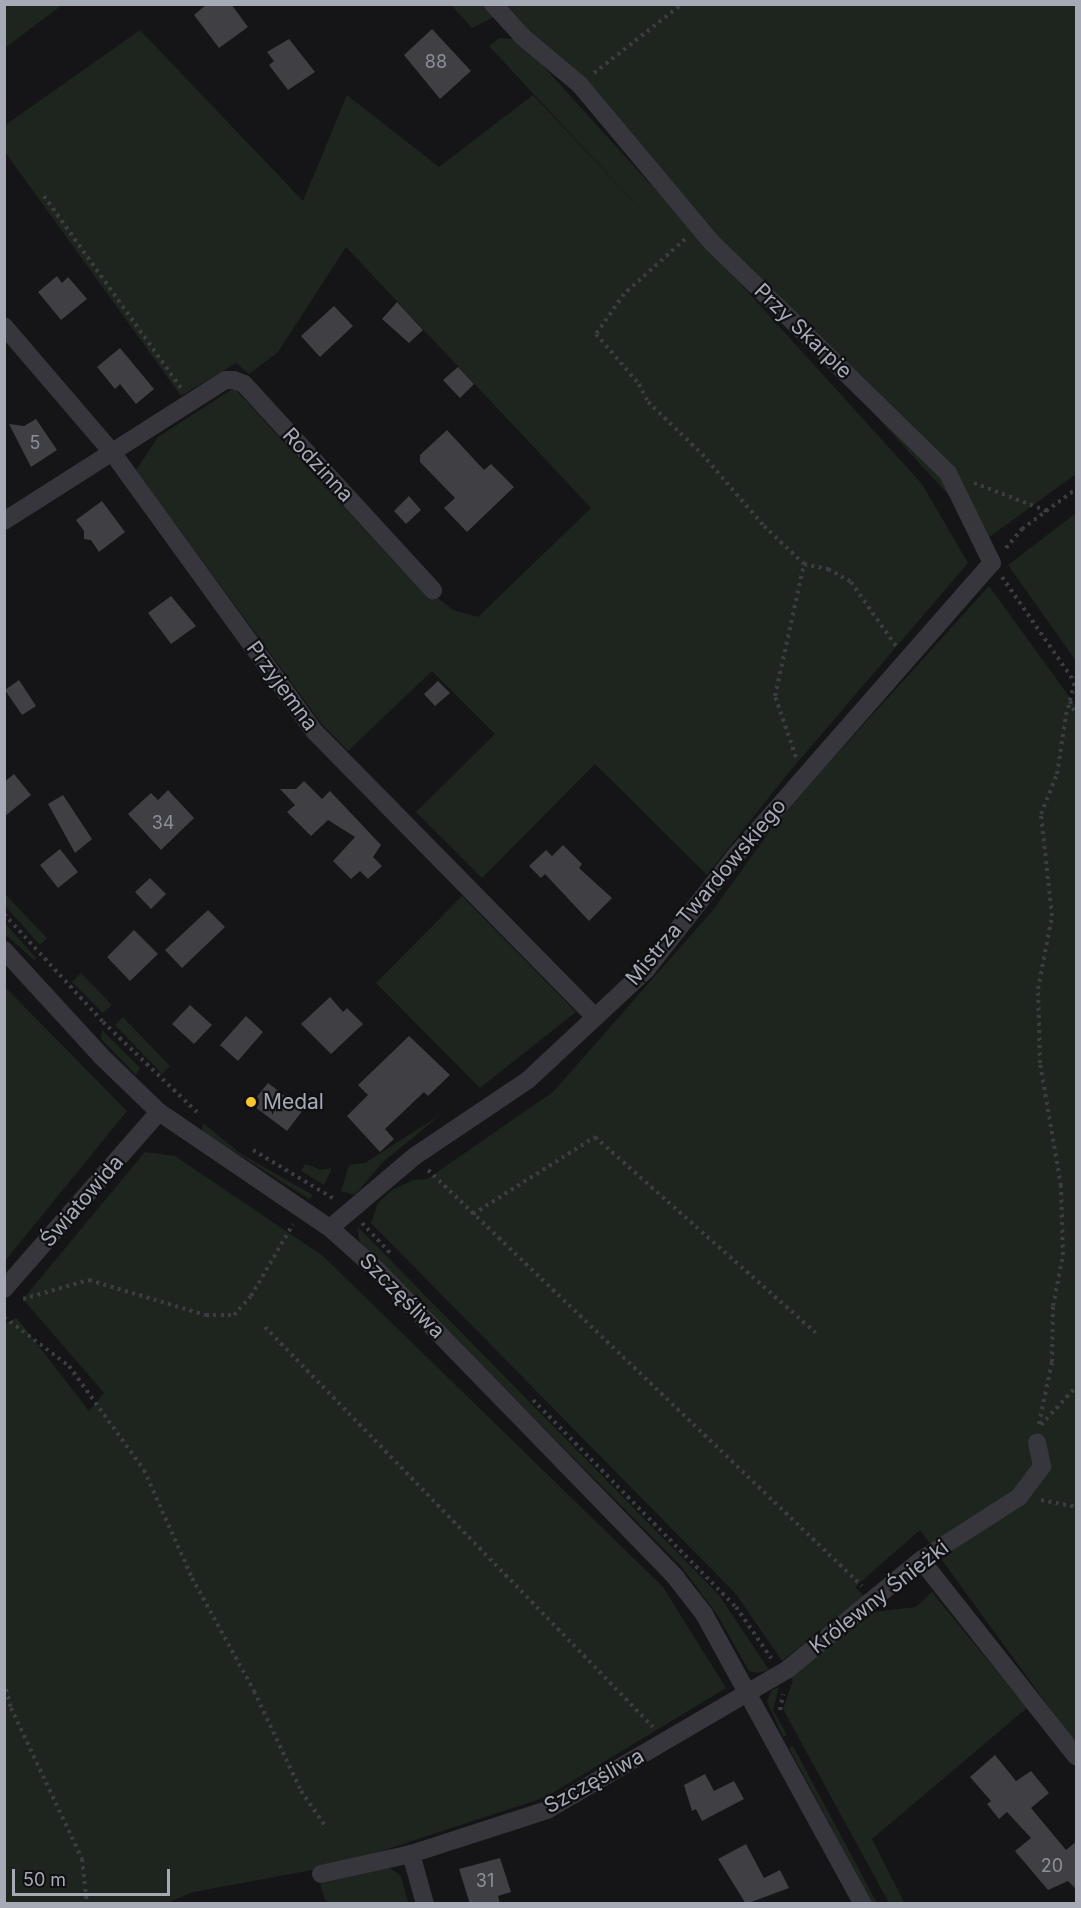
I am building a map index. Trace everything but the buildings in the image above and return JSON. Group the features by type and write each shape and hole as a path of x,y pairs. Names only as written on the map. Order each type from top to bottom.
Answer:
{"street":[{"name":"Przy Skarpie","path":"493,4 523,37 579,84 699,226 948,473 992,563"},
{"name":"Przyjemna","path":"4,326 112,452 315,732 594,1016"},
{"name":"Rodzinna","path":"4,521 225,380 244,384 433,590"},
{"name":"Mistrza Twardowskiego","path":"330,1228 415,1156 528,1080 594,1016 646,970 736,855 992,563"},
{"name":"Szczęśliwa","path":"4,950 102,1057 159,1112 330,1228 377,1270 676,1578 704,1614 863,1904"},
{"name":"Światowida","path":"10,1295 159,1112"},
{"name":"Królewny Śnieżki","path":"748,1693 788,1669 921,1560 1019,1497 1042,1466 1038,1436"},
{"path":"921,1560 1077,1756"},
{"name":"Szczęśliwa","path":"321,1874 411,1854 547,1809 748,1693"},
{"path":"411,1854 425,1904"}],"path":[{"path":"579,84 682,4"},
{"path":"44,196 192,403"},
{"path":"699,226 624,294 596,334 639,384 648,402 676,426 764,526 804,564 828,569 851,582 888,638 908,660"},
{"path":"948,473 1047,511"},
{"path":"1076,684 992,563 1022,529 1077,489"},
{"path":"804,564 775,696 791,748 806,775"},
{"path":"1038,1436 1052,1362 1053,1306 1063,1255 1061,1186 1040,1063 1038,989 1052,916 1041,814 1057,774 1070,701 1077,677"},
{"path":"1070,701 1077,715"},
{"path":"4,914 103,1022 202,1116"},
{"path":"473,1214 595,1137 816,1333"},
{"path":"247,1146 343,1204"},
{"path":"415,1156 876,1598"},
{"path":"10,1295 88,1280 206,1315 234,1315 251,1296 302,1209"},
{"path":"4,1317 69,1366 144,1470 192,1578 254,1691 301,1791 326,1827"},
{"path":"265,1327 666,1740"},
{"path":"1038,1436 1077,1387"},
{"path":"1019,1497 1077,1507"},
{"path":"4,1682 10,1708 82,1859 87,1904"}],"shaded area":[{"path":"5,4 62,4 62,5 5,48"},
{"path":"451,5 487,5 494,17 472,28"},
{"path":"499,5 1076,5 1076,474 988,538"},
{"path":"140,30 303,201 347,95 439,167 533,95 647,216 489,46 499,38 513,39 526,47 922,484 968,563 790,771 707,875 595,764 482,878 416,812 495,734 432,671 348,751 321,723 136,470 158,437 234,388 400,568 453,610 478,617 591,508 346,247 278,352 249,374 236,363 181,396 5,152 4,126"},
{"path":"1076,513 1076,661 1008,565"},
{"path":"989,586 1076,706 1076,1744 920,1530 855,1587 864,1596 782,1661 736,1594 371,1223 378,1203 392,1190 413,1180 427,1179 553,1092 713,910 779,818"},
{"path":"5,894 47,938 40,945 5,906"},
{"path":"462,896 576,1012 480,1088 376,983"},
{"path":"5,923 36,958 34,960 5,934"},
{"path":"81,973 112,1005 103,1013 72,982"},
{"path":"5,987 127,1111 5,1261"},
{"path":"123,1017 170,1066 162,1074 115,1025"},
{"path":"102,1030 140,1068 136,1075 101,1039"},
{"path":"440,1115 382,1163 355,1195 341,1191 349,1165 365,1163"},
{"path":"203,1123 241,1154 313,1195 309,1199 202,1131"},
{"path":"145,1152 175,1156 323,1256 663,1587 726,1688 546,1797 339,1865 194,1892 166,1903 5,1904 5,1323 17,1318 89,1411 104,1393 23,1299"},
{"path":"305,1164 322,1170 332,1168 324,1185 301,1171"},
{"path":"357,1226 719,1595 769,1670 758,1673 749,1671 718,1616 681,1566 360,1243"},
{"path":"932,1592 1027,1708 872,1839 905,1904 889,1903 783,1709 793,1680 789,1675 872,1612 916,1607"},
{"path":"779,1687 773,1710 787,1735 783,1737 767,1701 772,1690"},
{"path":"793,1746 877,1903 872,1903 789,1748"},
{"path":"389,1867 401,1876 408,1903 326,1903 320,1884"}],"place":[{"name":"Medal","path":"251,1102"}]}
